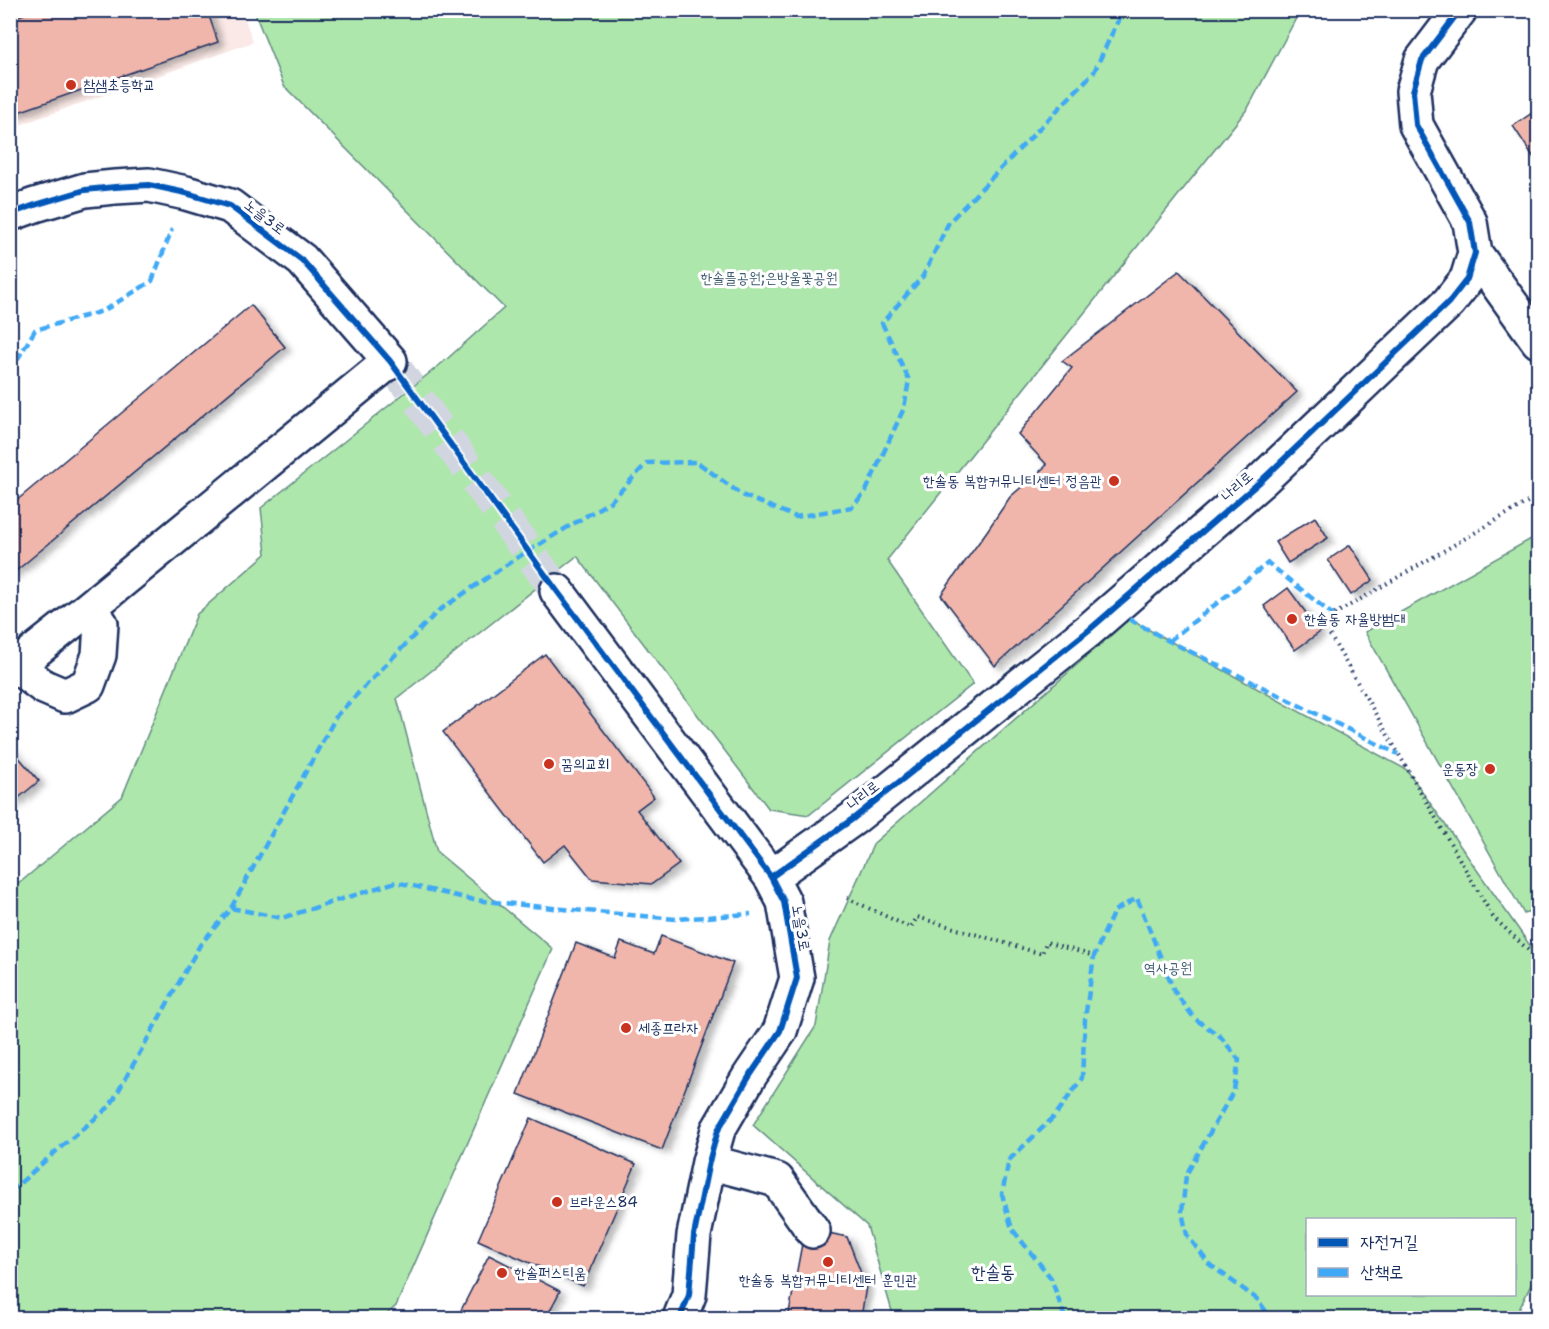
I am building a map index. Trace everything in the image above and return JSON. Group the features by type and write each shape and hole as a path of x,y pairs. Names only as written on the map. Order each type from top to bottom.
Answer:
{"street":[{"name":"나리로","path":"771,877 854,818 1089,630 1262,480 1449,302 1467,279 1475,253 1470,222 1416,124 1413,91 1422,60 1460,10"},
{"name":"노을3로","path":"10,214 85,190 149,185 230,206 302,260 390,361 89,608"},
{"path":"1475,253 1539,341"},
{"name":"노을3로","path":"557,591 771,877 784,902 797,978 780,1031 749,1077 718,1130 694,1235 689,1295 680,1318"},
{"path":"709,1162 777,1180 813,1230"}],"path":[{"path":"1539,496 1333,615 1323,623 1493,917 1539,959"},
{"path":"848,898 911,928 917,917 1042,954 1046,942 1094,956"}],"shaded area":[{"name":"참샘초등학교","path":"10,11 242,11 253,42 11,128"}],"green space":[{"name":"한솔뜰공원;은방울꽃공원","path":"254,11 1300,11 1248,108 887,560 973,684 809,815 769,809 577,556 397,698 437,852 553,949 396,1306 383,1318 11,1318 11,890 122,797 197,614 266,554 261,508 447,359 504,308 284,86"},
{"name":"운동장","path":"1538,535 1538,906 1524,914 1365,632"},
{"name":"역사공원","path":"1129,619 1407,770 1538,957 1538,1270 1515,1318 894,1318 867,1226 753,1125 816,1026 830,941 874,843"}],"building":[{"name":"참샘초등학교","path":"36,10 207,10 218,42 10,115 10,19"},
{"path":"1538,109 1538,164 1513,126"},
{"name":"한솔동 복합커뮤니티센터 정음관","path":"1179,271 1297,392 995,666 941,595 1010,497 1047,465 1018,434 1072,368 1062,361"},
{"path":"251,305 285,347 10,576 10,506"},
{"path":"1315,517 1328,538 1288,563 1275,542"},
{"path":"1350,545 1373,580 1351,595 1328,560"},
{"name":"한솔동 자율방범대","path":"1288,588 1320,632 1295,650 1264,606"},
{"name":"꿈의교회","path":"545,654 654,797 637,810 679,864 652,884 592,879 565,845 543,862 443,732"},
{"path":"10,747 39,781 10,805"},
{"name":"세종프라자","path":"661,936 733,963 662,1150 518,1094 576,943 615,958 621,942 654,954"},
{"name":"브라운스84","path":"531,1118 636,1164 583,1286 478,1240"},
{"name":"한솔동 복합커뮤니티센터 훈민관","path":"805,1228 847,1237 866,1286 861,1318 788,1318"},
{"name":"한솔퍼스티움","path":"489,1255 560,1291 546,1318 457,1318"}],"tunnel":[{"path":"390,361 557,591"}],"marked path":[{"path":"231,908 337,715 438,611 515,559 611,501 647,463 697,462 742,495 796,517 852,507 866,491 904,408 909,380 882,323 923,276 949,222 1094,72 1123,10"},
{"path":"10,372 35,330 103,311 152,281 172,229"},
{"path":"1169,641 1268,563 1333,615"},
{"path":"1129,619 1398,754"},
{"path":"10,1192 110,1106 200,945 231,908 282,918 396,882 474,900 563,909 676,919 751,914"},
{"path":"1065,1318 1051,1278 1012,1229 1002,1194 1009,1160 1055,1116 1082,1078 1085,1019 1094,956 1114,911 1137,898 1174,991 1195,1019 1220,1036 1239,1060 1234,1090 1186,1175 1182,1212 1187,1235 1209,1264 1257,1299 1271,1318"}],"cycle path":[{"path":"771,877 854,818 1089,630 1262,480 1449,302 1467,279 1475,253 1470,222 1416,125 1413,91 1422,60 1460,10"},
{"path":"10,214 85,190 149,185 230,206 302,260 390,361 557,591 771,877 784,902 797,978 780,1031 749,1077 718,1130 694,1235 689,1295 680,1318"}],"place":[{"name":"참샘초등학교","path":"71,85"},
{"name":"한솔동 복합커뮤니티센터 정음관","path":"1114,481"},
{"name":"한솔동 자율방범대","path":"1292,619"},
{"name":"꿈의교회","path":"549,764"},
{"name":"운동장","path":"1490,769"},
{"name":"세종프라자","path":"626,1028"},
{"name":"브라운스84","path":"557,1202"},
{"name":"한솔동 복합커뮤니티센터 훈민관","path":"828,1262"},
{"name":"한솔퍼스티움","path":"502,1273"}],"district":[{"name":"한솔동","path":"993,1272"}]}
